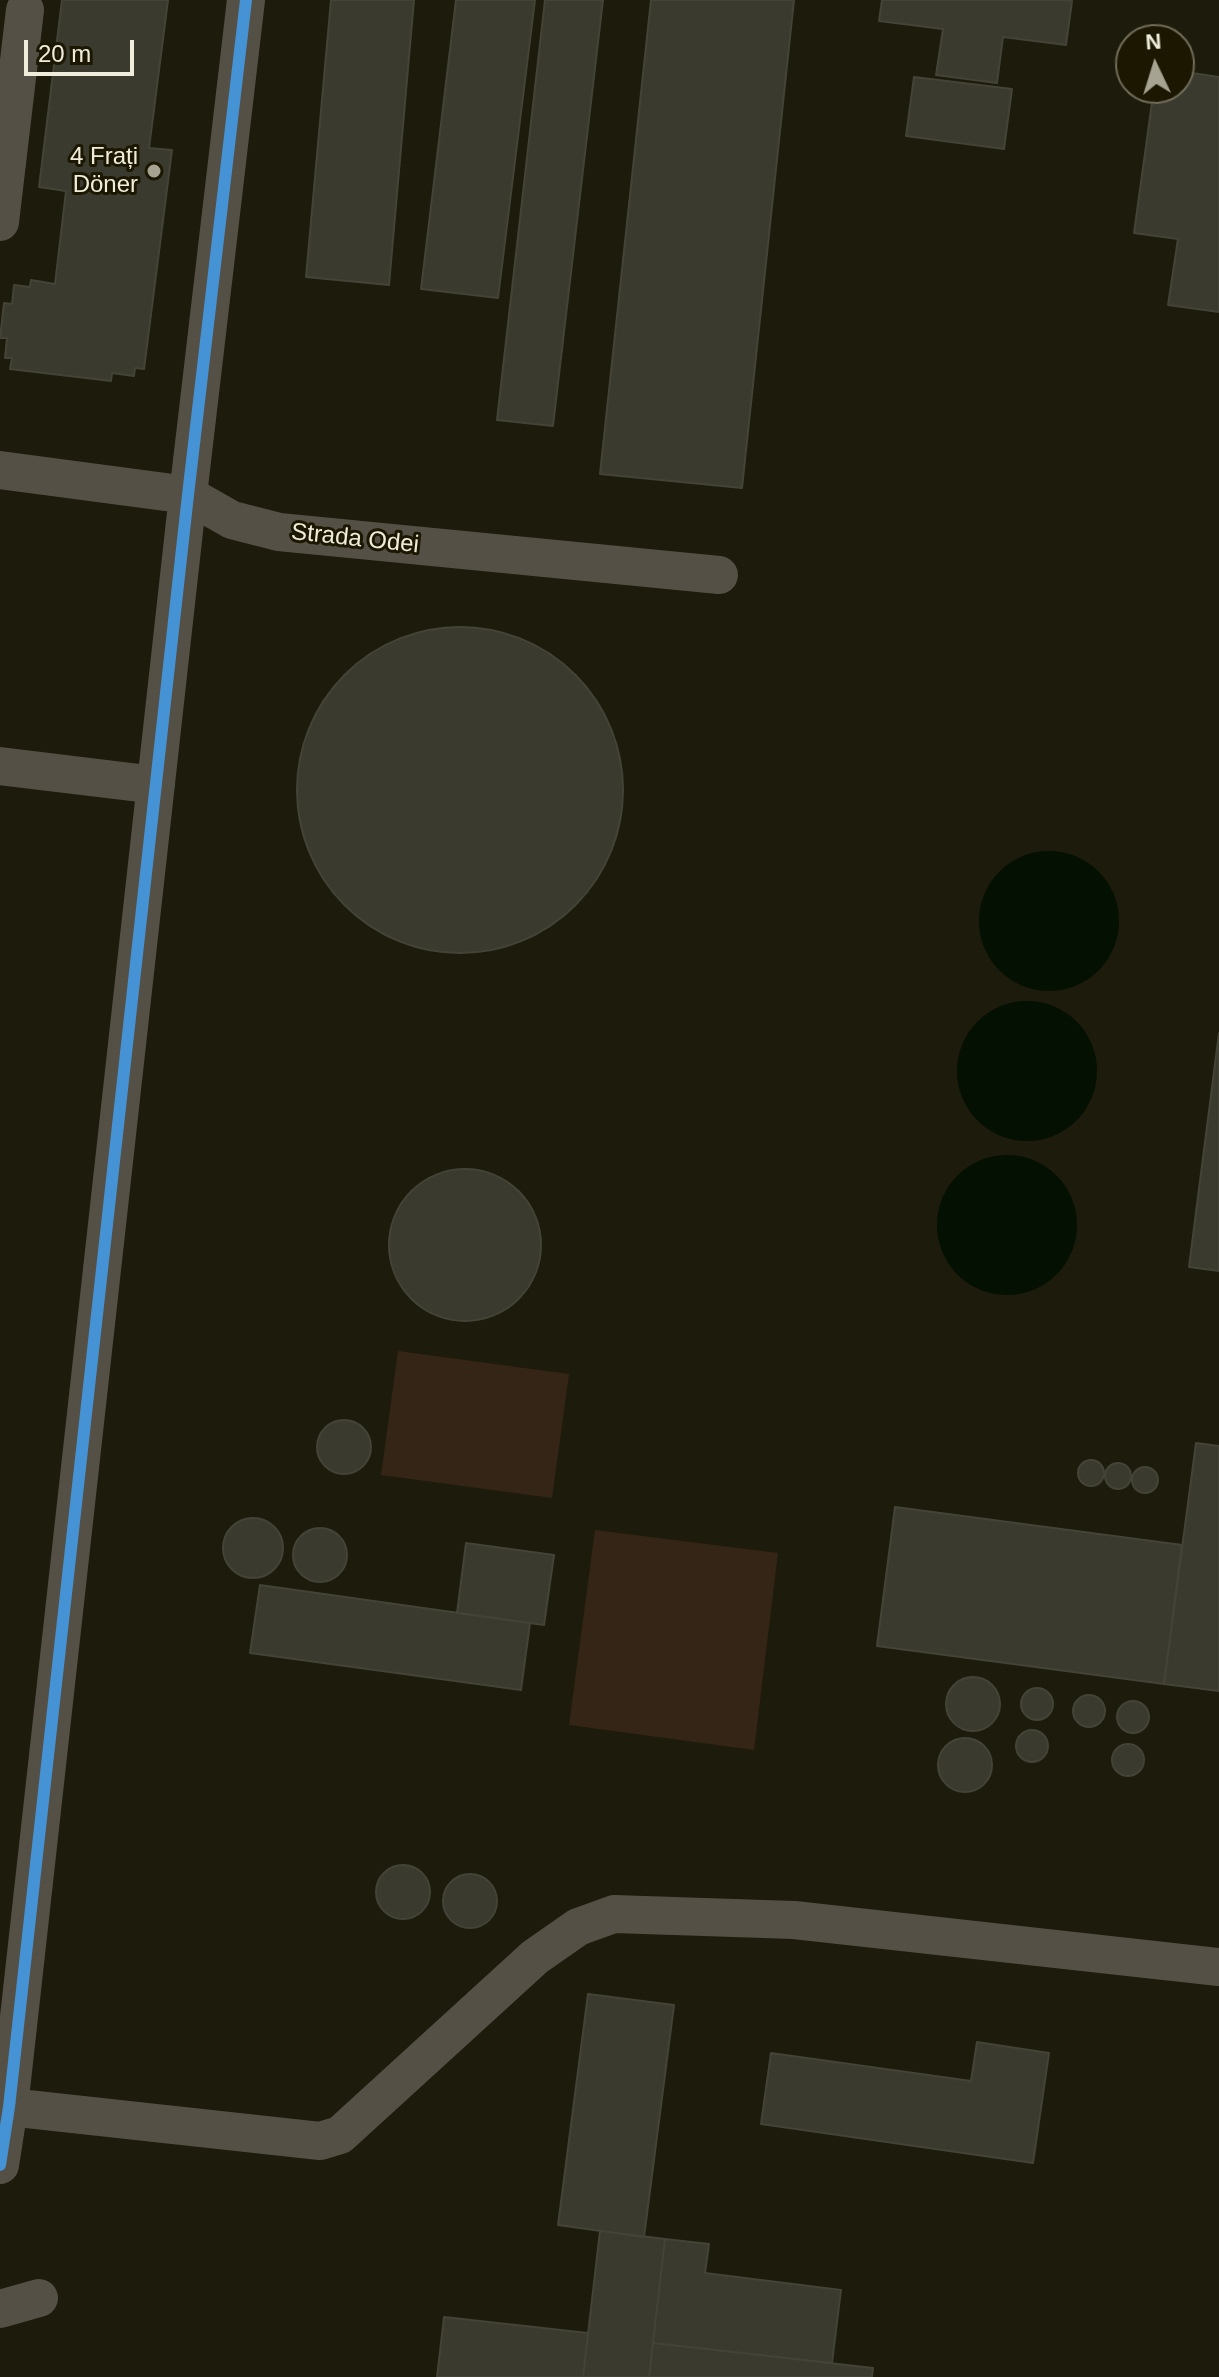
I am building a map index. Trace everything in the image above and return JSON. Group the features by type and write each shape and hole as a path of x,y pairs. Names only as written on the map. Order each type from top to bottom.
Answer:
{"street":[{"path":"0,2165 246,0"},
{"path":"0,222 25,10"},
{"name":"Strada Odei","path":"0,470 188,495 232,520 279,532 719,575"},
{"path":"0,766 156,785"},
{"path":"9,2107 320,2141 340,2135 535,1957 578,1927 614,1914 794,1920 1219,1967"},
{"path":"0,2309 39,2298"}],"shaded area":[{"path":"1049,851 1076,856 1099,871 1114,894 1119,921 1114,948 1099,971 1076,986 1049,991 1022,986 999,971 984,948 979,921 984,894 999,871 1022,856"},
{"path":"1027,1001 1054,1006 1077,1021 1092,1044 1097,1071 1092,1098 1077,1121 1054,1136 1027,1141 1000,1136 977,1121 962,1098 957,1071 962,1044 977,1021 1000,1006"},
{"path":"1007,1155 1034,1160 1057,1175 1072,1198 1077,1225 1072,1252 1057,1275 1034,1290 1007,1295 980,1290 957,1275 942,1252 937,1225 942,1198 957,1175 980,1160"},
{"path":"398,1351 569,1374 552,1498 381,1475"},
{"path":"595,1530 778,1553 754,1750 569,1725"}],"building":[{"path":"62,0 168,0 149,148 172,150 144,369 135,368 134,376 112,373 111,381 10,369 12,358 5,358 7,338 0,338 4,303 12,304 14,285 30,287 31,280 55,284 66,191 39,187"},
{"path":"331,0 414,0 389,285 306,277"},
{"path":"456,0 535,0 498,298 421,289"},
{"path":"545,0 603,0 553,426 497,420"},
{"path":"651,0 794,0 742,488 600,474"},
{"path":"882,0 1072,1 1066,45 1003,37 997,83 936,75 943,29 879,21"},
{"path":"1195,73 1219,77 1219,312 1168,305 1178,239 1134,233 1152,104 1195,104"},
{"path":"914,77 1012,89 1004,149 906,136"},
{"path":"460,627 492,630 522,639 551,654 575,675 596,699 611,728 620,758 623,790 620,822 611,852 596,881 575,905 551,926 522,941 492,950 460,953 428,950 398,941 369,926 345,905 324,881 309,852 300,822 297,790 300,758 309,728 324,699 345,675 369,654 398,639 428,630"},
{"path":"1219,1033 1219,1271 1189,1267"},
{"path":"465,1169 494,1175 519,1191 535,1216 541,1245 535,1274 519,1299 494,1315 465,1321 436,1315 411,1299 395,1274 389,1245 395,1216 411,1191 436,1175"},
{"path":"344,1420 363,1428 371,1447 363,1466 344,1474 325,1466 317,1447 325,1428"},
{"path":"1196,1443 1219,1446 1219,1691 1164,1684"},
{"path":"1091,1460 1100,1464 1104,1473 1100,1482 1091,1486 1082,1482 1078,1473 1082,1464"},
{"path":"1118,1463 1127,1467 1131,1476 1127,1485 1118,1489 1109,1485 1105,1476 1109,1467"},
{"path":"1145,1467 1154,1471 1158,1480 1154,1489 1145,1493 1136,1489 1132,1480 1136,1471"},
{"path":"895,1507 1182,1545 1164,1684 877,1646"},
{"path":"253,1518 265,1520 274,1527 281,1536 281,1560 274,1569 265,1576 253,1578 241,1576 232,1569 225,1560 223,1548 225,1536 232,1527 241,1520"},
{"path":"320,1528 339,1536 347,1555 339,1574 320,1582 301,1574 293,1555 301,1536"},
{"path":"466,1543 554,1555 544,1625 457,1613"},
{"path":"260,1585 530,1623 521,1690 250,1653"},
{"path":"973,1677 992,1685 1000,1704 992,1723 973,1731 954,1723 946,1704 954,1685"},
{"path":"1037,1688 1048,1693 1053,1704 1048,1715 1037,1720 1026,1715 1021,1704 1026,1693"},
{"path":"1089,1695 1100,1700 1105,1711 1100,1722 1089,1727 1078,1722 1073,1711 1078,1700"},
{"path":"1133,1701 1144,1706 1149,1717 1144,1728 1133,1733 1122,1728 1117,1717 1122,1706"},
{"path":"1032,1730 1043,1735 1048,1746 1043,1757 1032,1762 1021,1757 1016,1746 1021,1735"},
{"path":"965,1738 984,1746 992,1765 984,1784 965,1792 946,1784 938,1765 946,1746"},
{"path":"1128,1744 1139,1749 1144,1760 1139,1771 1128,1776 1117,1771 1112,1760 1117,1749"},
{"path":"403,1865 422,1873 430,1892 422,1911 403,1919 384,1911 376,1892 384,1873"},
{"path":"470,1874 489,1882 497,1901 489,1920 470,1928 451,1920 443,1901 451,1882"},
{"path":"588,1994 674,2005 644,2237 558,2225"},
{"path":"977,2042 1049,2053 1033,2163 761,2124 771,2053 971,2081"},
{"path":"600,2231 665,2239 649,2377 583,2377"},
{"path":"665,2239 709,2244 705,2273 841,2290 832,2363 653,2343"},
{"path":"444,2317 588,2333 583,2377 437,2377"},
{"path":"653,2343 873,2368 872,2377 649,2377"}],"transit line":[{"path":"0,2165 246,0"}],"place":[{"name":"4 Frați Döner","path":"154,171"}]}
